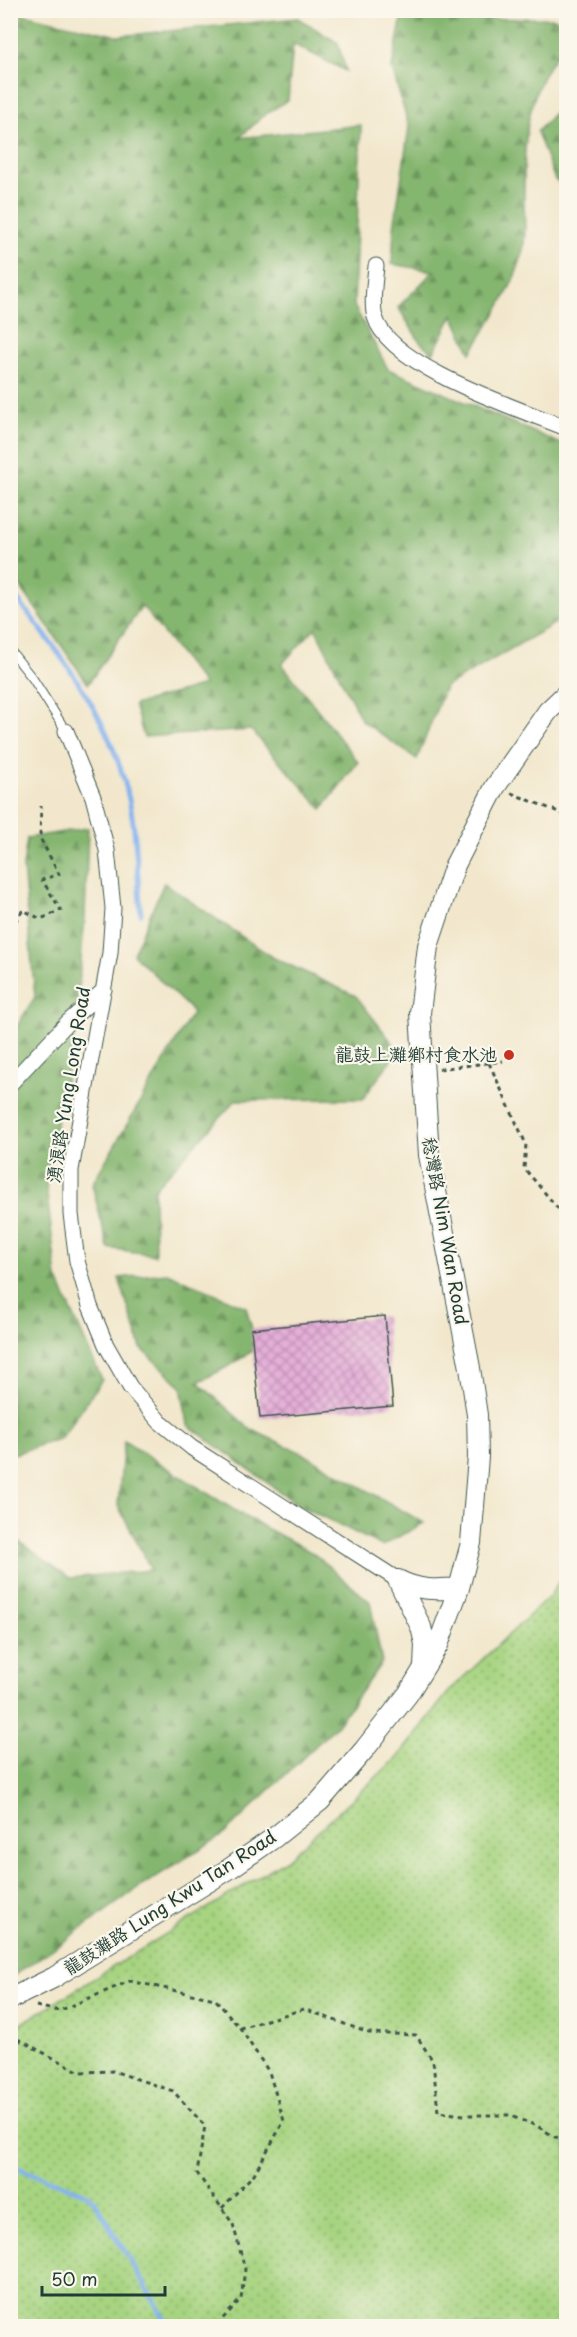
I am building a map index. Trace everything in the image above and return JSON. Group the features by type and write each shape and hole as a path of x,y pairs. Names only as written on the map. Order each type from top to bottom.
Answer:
{"street":[{"path":"376,266 374,317 388,338 412,360 442,377 567,428"},
{"name":"稔灣路 Nim Wan Road","path":"459,1588 471,1543 476,1500 477,1415 429,1155 420,1013 428,946 455,865 495,787 548,711 567,694"},
{"name":"湧浪路 Yung Long Road","path":"66,731 93,797 107,850 113,908 110,953 71,1170 71,1214 77,1261 90,1306 106,1345 130,1387 168,1429 192,1448 398,1580"},
{"path":"10,1084 69,1021 104,990"},
{"path":"398,1580 412,1587 429,1591 459,1588"},
{"path":"398,1580 421,1627 425,1644 423,1670"},
{"name":"龍鼓灘路 Lung Kwu Tan Road","path":"10,2000 53,1978 229,1869 275,1837 320,1801 408,1694 438,1645 459,1588"}],"lane":[{"name":"湧浪路 Yung Long Road","path":"10,650 33,679 66,731"}],"path":[{"path":"495,787 567,815"},
{"path":"10,929 23,910 41,920 61,910 42,880 59,874 40,838 41,806"},
{"path":"429,1070 503,1061"},
{"path":"489,1063 526,1144 524,1168 567,1218"},
{"path":"30,2005 59,2011 130,1982 215,1999 240,2028 269,2072 284,2121 254,2174 222,2209"},
{"path":"240,2028 304,2009 369,2033 416,2035 433,2061 438,2112 465,2115 508,2115 537,2126 555,2137 567,2139"},
{"path":"10,2035 80,2072 112,2072 172,2091 205,2126 197,2173 232,2224 245,2269 241,2300 216,2326"}],"green space":[{"path":"10,11 118,36 298,18 338,43 346,71 293,44 288,100 267,113 239,138 361,125 354,306 388,369 566,446 566,617 445,687 417,759 362,721 315,628 282,664 358,762 322,809 251,730 144,737 134,705 204,685 142,606 88,684 11,573"},
{"path":"403,12 474,19 555,18 566,28 566,43 552,60 542,78 526,134 525,232 521,258 503,300 471,353 453,315 433,353 420,342 398,307 434,271 392,264 394,228 409,127 392,68"},
{"path":"566,100 566,185 555,180 537,132"},
{"path":"88,828 85,917 73,1043 46,1187 57,1278 102,1380 61,1438 11,1455 10,1037 35,997 23,867 27,838"},
{"path":"164,883 272,957 356,996 398,1050 363,1099 236,1100 154,1189 155,1255 108,1248 92,1184 193,1012 133,954"},
{"path":"167,1273 246,1307 257,1348 198,1382 250,1429 302,1453 424,1523 382,1546 297,1504 188,1425 181,1386 141,1348 119,1278"},
{"path":"124,1441 242,1515 313,1553 370,1602 382,1662 336,1726 224,1834 135,1890 11,1977 11,1536 70,1578 151,1570 118,1505"},
{"path":"566,1571 566,2326 15,2326 11,2324 11,2030 287,1859 398,1757 451,1689 549,1597"}],"building":[{"path":"385,1316 393,1406 260,1418 251,1329"}],"waterway":[{"path":"10,590 64,660 95,709 108,735 119,763 130,806 135,836 141,914"},
{"path":"10,2165 89,2195 169,2326"}],"place":[{"name":"龍鼓上灘鄉村食水池","path":"509,1055"}]}
